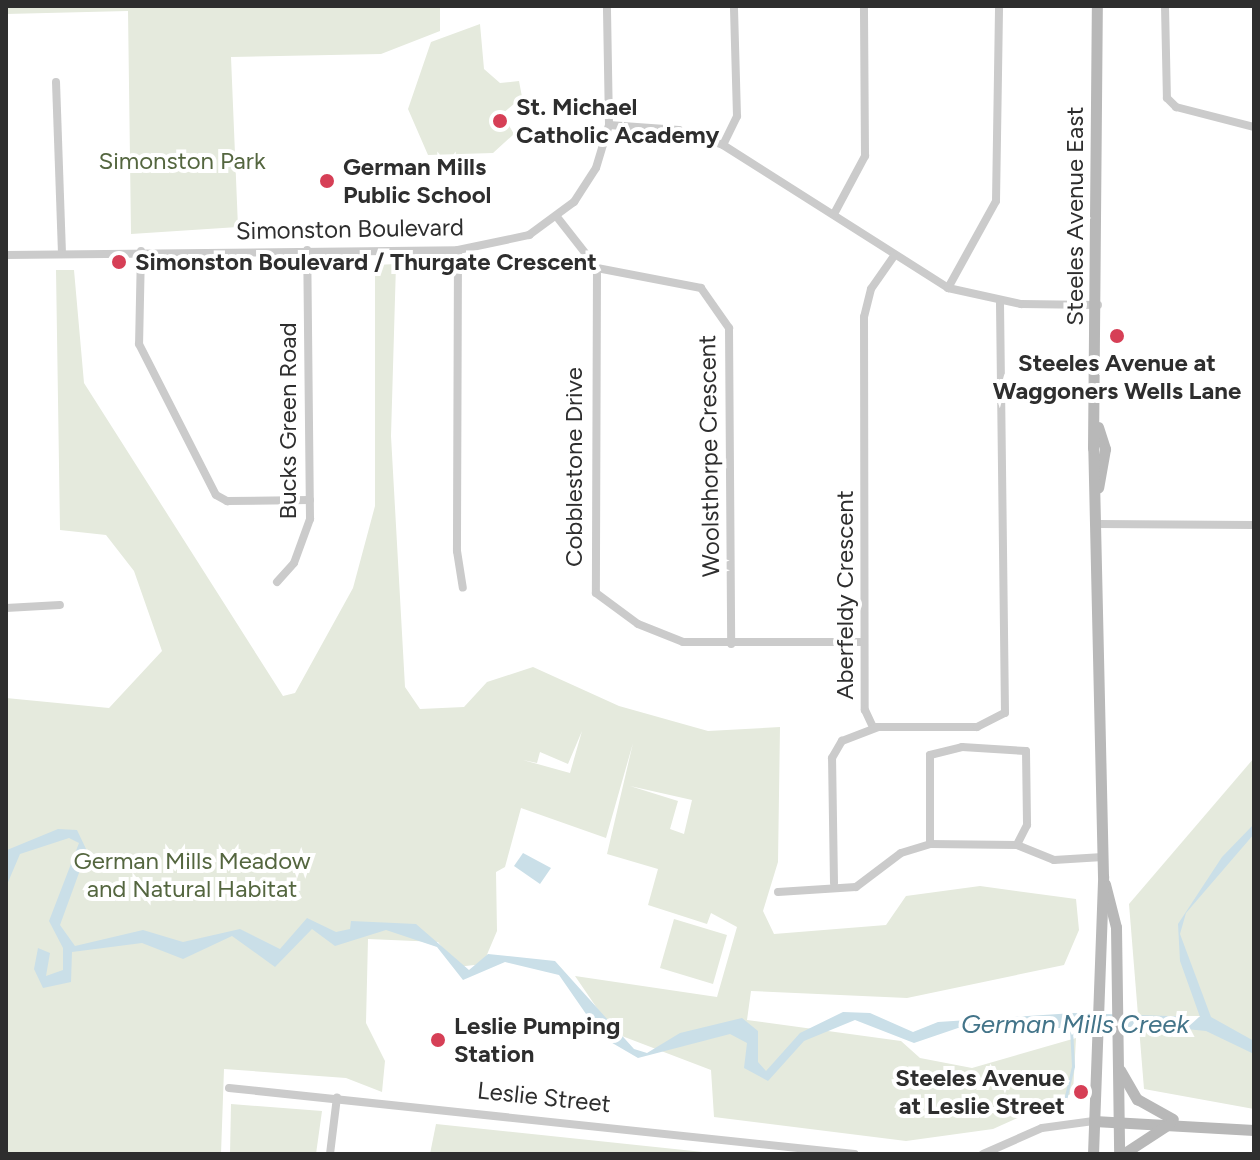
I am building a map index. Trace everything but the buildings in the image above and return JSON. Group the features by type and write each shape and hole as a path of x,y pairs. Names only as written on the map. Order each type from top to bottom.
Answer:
{"main road":[{"name":"Steeles Avenue East","path":"1093,1154 1093,1004 1103,876 1097,524 1098,488 1105,464 1097,427 1097,6"},
{"name":"Steeles Avenue East","path":"1103,876 1116,927 1121,1154"},
{"path":"1118,1066 1137,1099 1177,1121"},
{"path":"1094,1121 1177,1121 1254,1130"},
{"path":"1121,1154 1149,1131 1177,1121"}],"street":[{"name":"Simonston Boulevard","path":"6,255 141,251 458,250 529,235 557,217 596,168 609,125 607,6"},
{"path":"723,145 737,116 734,6"},
{"path":"834,214 865,156 864,6"},
{"path":"948,288 996,201 999,6"},
{"path":"1165,6 1167,98 1176,107 1254,127"},
{"path":"56,82 62,253"},
{"path":"609,125 679,130 723,145 948,288 1000,300 1098,305"},
{"path":"557,217 597,268"},
{"name":"Bucks Green Road","path":"277,582 306,537 310,500 307,250"},
{"path":"458,250 457,551 463,588"},
{"path":"141,251 139,344 216,495 227,501 310,500"},
{"name":"Aberfeldy Crescent","path":"894,256 865,301 865,710 878,727 977,727 1005,713 1000,300"},
{"name":"Woolsthorpe Crescent","path":"597,268 701,288 729,328 731,644"},
{"name":"Cobblestone Drive","path":"597,268 596,593 669,637 731,644 864,642"},
{"path":"1097,524 1254,525"},
{"path":"6,608 60,605"},
{"path":"834,883 832,758 842,741 878,727"},
{"path":"930,844 930,755 962,747 1026,751 1027,825 1017,845"},
{"path":"778,892 834,883 856,887 901,853 930,844 1017,845 1040,858 1103,857"},
{"name":"Leslie Street","path":"229,1088 855,1154"},
{"path":"330,1154 337,1097"},
{"path":"983,1154 1042,1128 1094,1121"}],"green space":[{"name":"Simonston Park","path":"6,6 440,6 440,31 381,54 231,57 238,227 131,234 128,11 6,14"},
{"path":"480,24 484,69 500,83 519,81 522,97 502,114 514,134 493,153 428,155 408,109 431,42"},
{"name":"German Mills Meadow and Natural Habitat","path":"396,264 391,436 405,687 420,709 464,707 487,682 533,667 619,706 708,731 780,727 778,862 763,911 774,934 886,925 906,896 980,886 1076,899 1079,930 1064,965 907,998 751,991 747,1020 901,1041 920,1058 972,1068 1076,1038 1073,1093 993,1129 906,1141 714,1117 711,1070 614,1033 575,976 717,997 737,927 711,913 707,924 648,905 658,869 607,854 633,743 606,838 521,808 505,867 496,872 497,931 483,964 457,967 438,942 368,939 366,1023 385,1061 382,1092 346,1078 224,1069 221,1154 6,1154 6,698 109,708 162,651 134,571 106,535 60,530 56,270 74,270 84,383 283,696 295,693 353,588 375,506 375,265","holes":["582,731 570,773 523,760 537,763 540,752 568,764","630,786 692,800 684,834 670,829 678,801"]},
{"path":"1254,758 1254,1109 1144,1089 1129,904"},
{"path":"674,919 727,935 713,984 660,968"},
{"path":"231,1104 322,1111 316,1154 230,1154"},
{"path":"436,1124 722,1154 430,1154"}],"water":[{"name":"German Mills Creek","path":"1254,824 1254,834 1186,913 1180,934 1211,1017 1254,1041 1254,1054 1206,1031 1176,1028 958,1028 914,1043 855,1020 804,1041 768,1081 744,1068 747,1043 730,1034 638,1058 602,1037 559,975 505,962 463,980 437,947 386,930 335,946 312,929 275,967 232,936 183,959 142,943 72,952 71,982 43,988 34,969 38,948 50,953 46,976 63,970 63,948 49,921 79,843 69,838 20,854 6,887 7,850 58,829 77,830 87,851 60,925 75,946 143,930 183,942 240,929 280,949 307,918 336,932 350,929 351,921 416,924 469,970 488,954 555,961 634,1049 647,1053 680,1033 742,1018 758,1031 758,1062 766,1071 800,1033 843,1012 870,1013 913,1032 938,1022 1074,1013 1200,1017 1180,961 1178,924 1222,857"},
{"path":"523,853 551,868 540,884 514,866"}],"waterway":[{"name":"German Mills Creek","path":"1062,1113 1073,1066 1071,1027"}],"place":[{"name":"St. Michael Catholic Academy","path":"500,121"},
{"name":"German Mills Public School","path":"327,181"},
{"name":"Simonston Boulevard / Thurgate Crescent","path":"119,262"},
{"name":"Steeles Avenue at Waggoners Wells Lane","path":"1117,336"},
{"name":"Leslie Pumping Station","path":"438,1040"},
{"name":"Steeles Avenue at Leslie Street","path":"1081,1092"}]}
